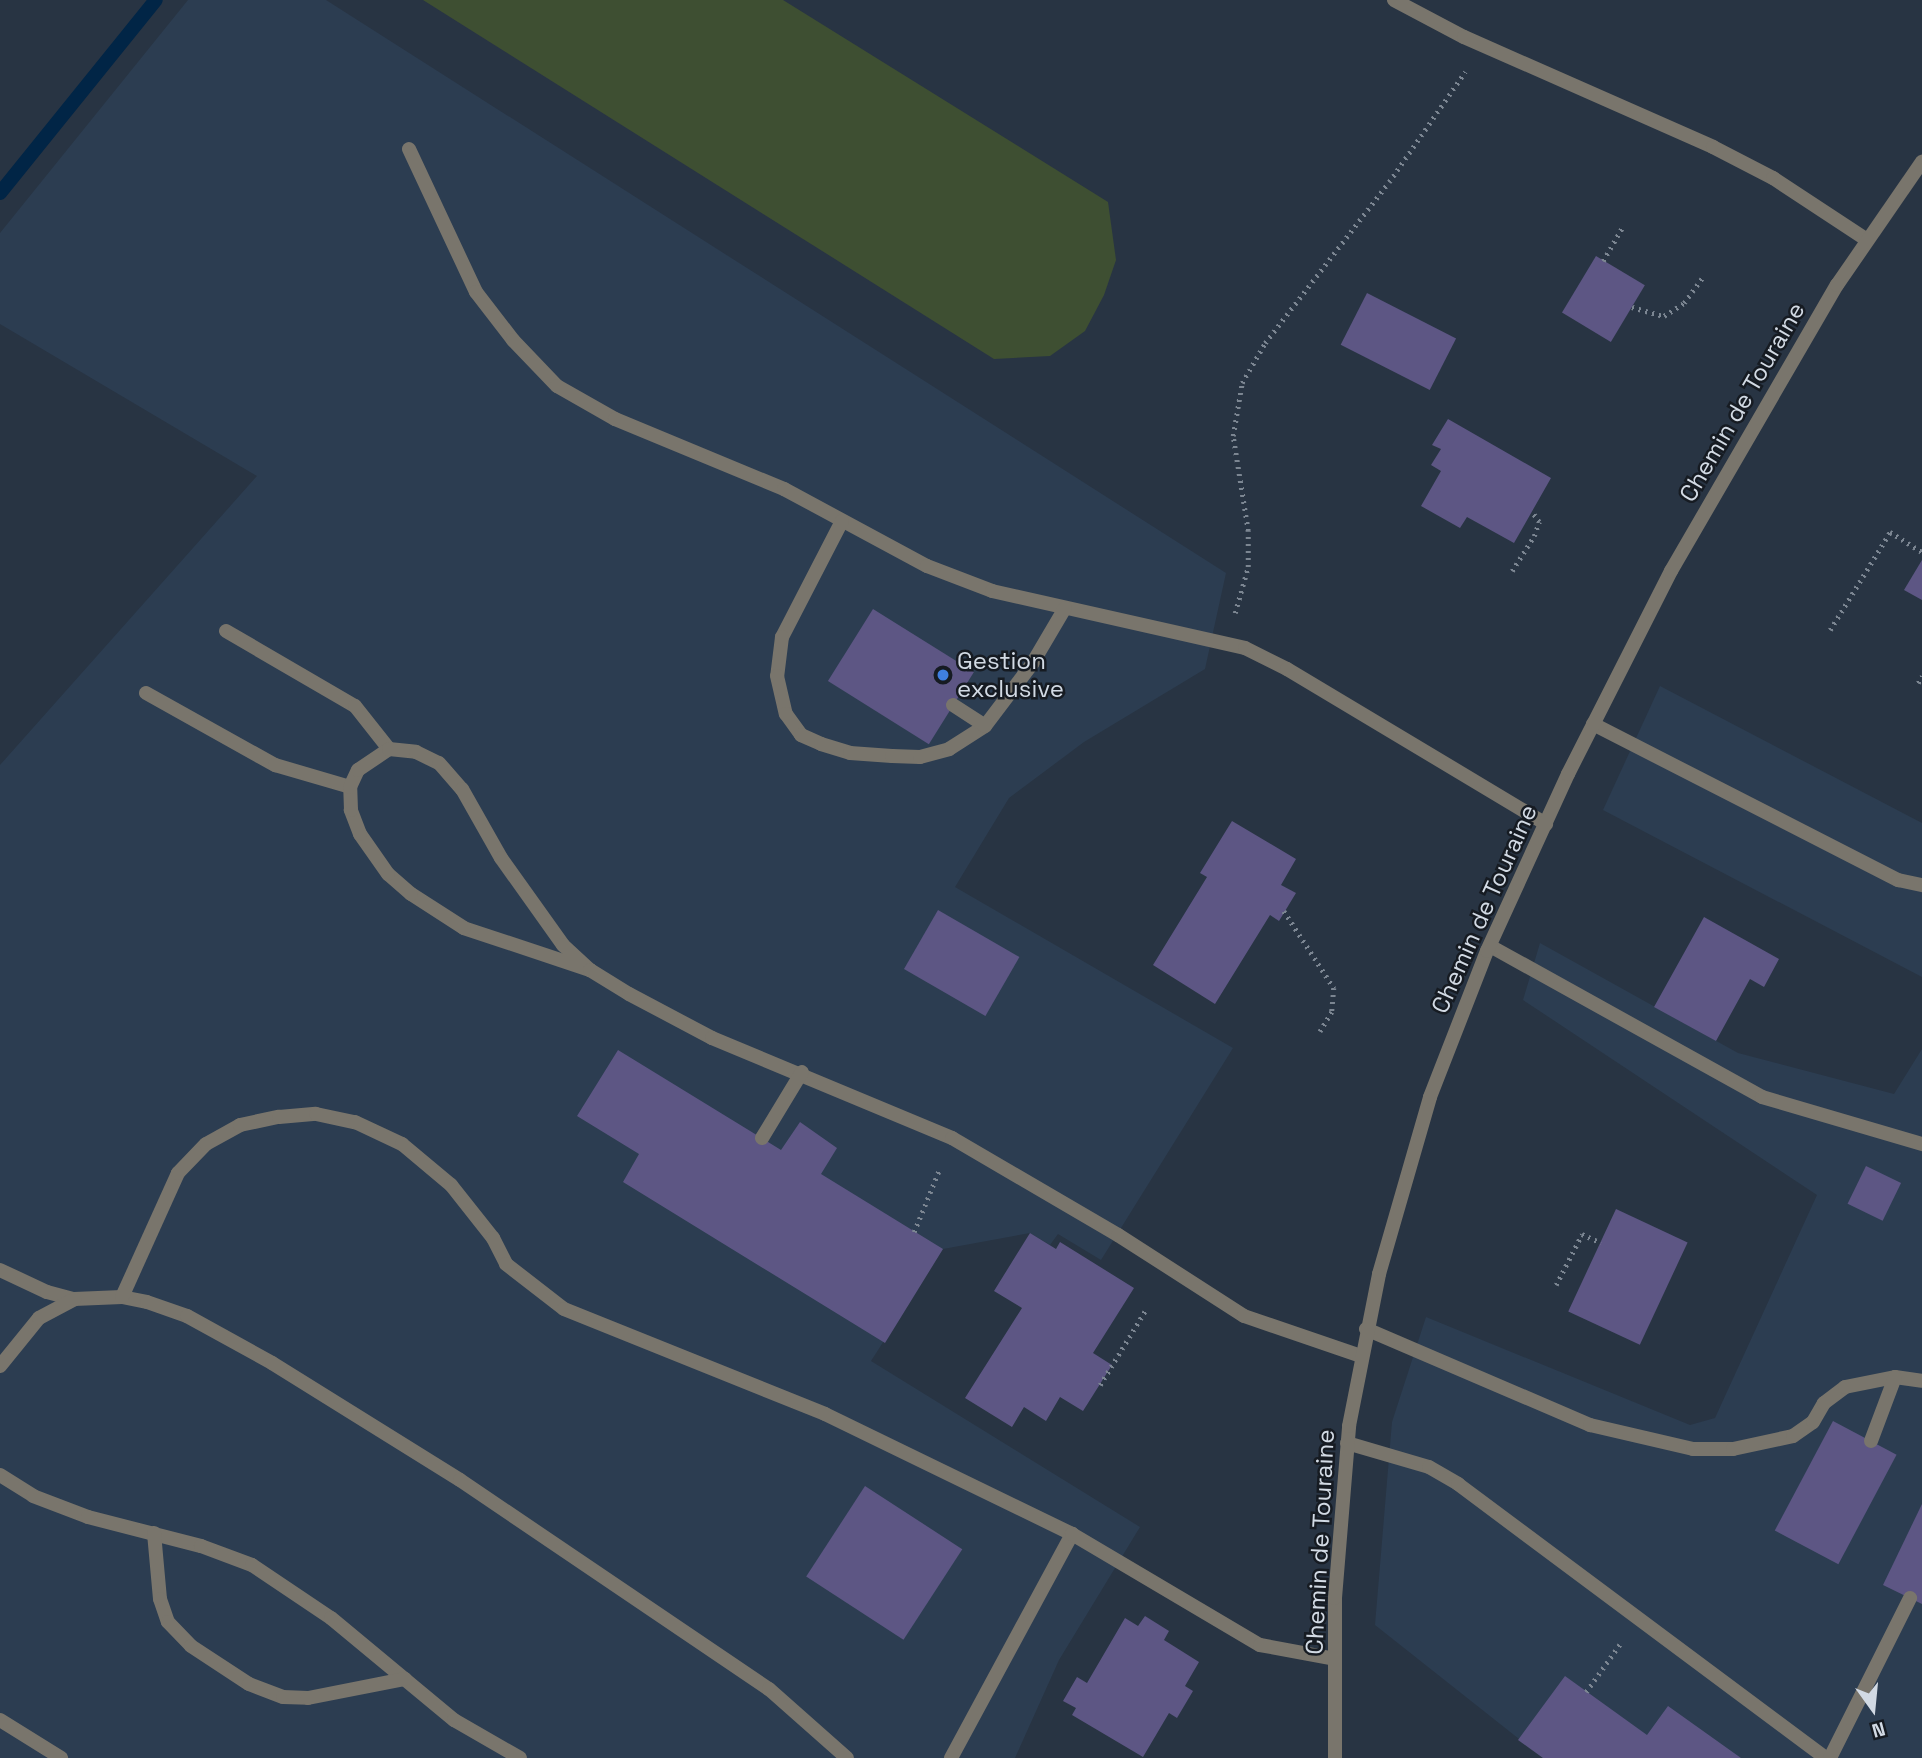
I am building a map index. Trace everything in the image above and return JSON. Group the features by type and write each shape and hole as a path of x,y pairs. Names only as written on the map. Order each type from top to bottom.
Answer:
{"street":[{"path":"1394,0 1483,45 1713,147 1773,178 1867,240"},
{"path":"409,149 477,292 513,340 558,386 615,419 783,489 927,566 992,590 1222,642 1287,668 1546,824"},
{"name":"Chemin de Touraine","path":"1335,1758 1339,1508 1347,1443 1366,1329 1419,1128 1490,946 1593,724 1729,467 1867,240 1922,162"},
{"path":"842,521 782,637 777,676 786,714 801,735 821,744 892,756 920,757 949,749 985,726 1032,664 1065,608"},
{"path":"226,631 355,706 389,749"},
{"path":"146,693 275,765 350,787"},
{"path":"953,705 985,726"},
{"path":"1593,724 1899,880 1922,885"},
{"path":"590,970 563,944 502,858 462,789 439,763 416,752 389,749 369,758 350,787 351,810 360,834 388,874 411,894 464,928 590,970 669,1017 952,1138 1118,1235 1244,1316 1361,1356"},
{"path":"1490,946 1762,1097 1922,1144"},
{"path":"762,1138 802,1072"},
{"path":"122,1297 178,1173 206,1144 240,1125 279,1117 316,1114 355,1122 402,1144 451,1185 493,1238 506,1264 564,1309 825,1413 1072,1534 1260,1645 1335,1659"},
{"path":"0,1270 74,1299 122,1297 187,1316 460,1480 769,1689 837,1755"},
{"path":"0,1366 39,1318 74,1299"},
{"path":"1366,1329 1590,1425 1693,1449 1733,1449 1793,1436 1813,1422 1824,1403 1845,1387 1895,1377 1922,1381"},
{"path":"1871,1441 1895,1377"},
{"path":"1347,1443 1429,1467 1450,1479 1828,1758 1910,1598"},
{"path":"0,1475 33,1496 88,1517 154,1534 252,1565 331,1618 454,1720 520,1758"},
{"path":"154,1534 160,1599 168,1622 191,1646 249,1684 283,1697 309,1698 405,1679"},
{"path":"951,1758 1072,1534"},
{"path":"0,1720 61,1758"}],"path":[{"path":"1222,642 1248,567 1248,531 1233,436 1242,383 1265,343 1389,182 1483,45"},
{"path":"1603,261 1623,226"},
{"path":"1632,307 1664,316 1684,303 1702,278"},
{"path":"1512,571 1534,536 1539,522 1532,512"},
{"path":"1830,630 1890,531 1922,552"},
{"path":"1918,682 1922,676"},
{"path":"1284,911 1334,988 1332,1012 1320,1032"},
{"path":"914,1232 952,1138"},
{"path":"1556,1285 1582,1234 1601,1243"},
{"path":"1100,1385 1145,1311"},
{"path":"1586,1692 1639,1618"}],"shaded area":[{"path":"188,0 326,0 1226,573 1205,669 1084,742 1009,798 955,887 1233,1048 1101,1260 1058,1234 1050,1245 1030,1233 943,1249 871,1361 1140,1527 1059,1660 1015,1758 0,1758 0,765 257,476 0,324 0,233"},
{"path":"1660,686 1922,823 1922,977 1603,810"},
{"path":"1540,943 1738,1053 1894,1094 1922,1049 1922,1758 1543,1758 1375,1625 1392,1422 1426,1317 1690,1425 1715,1418 1817,1195 1523,1000"}],"green space":[{"path":"423,0 783,0 1108,202 1116,260 1104,295 1085,331 1050,356 994,359"}],"building":[{"path":"1596,256 1645,285 1611,342 1562,313"},
{"path":"1367,293 1456,338 1430,390 1341,345"},
{"path":"1448,419 1551,478 1514,543 1467,517 1460,528 1421,506 1441,471 1431,465 1441,449 1432,445"},
{"path":"1922,560 1922,600 1904,590"},
{"path":"873,609 974,672 929,744 828,681"},
{"path":"1232,821 1296,859 1281,885 1296,893 1279,921 1270,915 1215,1004 1153,965 1207,877 1200,873"},
{"path":"938,910 1019,957 985,1016 904,969"},
{"path":"1704,917 1779,959 1764,987 1750,979 1716,1041 1654,1007"},
{"path":"618,1050 781,1150 800,1122 837,1148 821,1174 943,1249 885,1343 623,1182 639,1154 577,1116"},
{"path":"1866,1166 1901,1183 1883,1221 1848,1204"},
{"path":"1616,1209 1688,1242 1640,1345 1568,1311"},
{"path":"1030,1233 1056,1249 1060,1242 1134,1288 1093,1353 1112,1365 1083,1411 1060,1397 1046,1421 1024,1407 1012,1427 965,1398 1022,1308 994,1291"},
{"path":"1833,1421 1897,1455 1838,1564 1775,1530"},
{"path":"865,1486 962,1549 903,1640 806,1577"},
{"path":"1922,1504 1922,1604 1883,1585"},
{"path":"1145,1616 1169,1631 1164,1640 1199,1662 1185,1686 1193,1691 1177,1718 1169,1713 1143,1757 1072,1715 1076,1708 1063,1701 1077,1677 1087,1683 1125,1618 1138,1626"},
{"path":"1565,1676 1647,1735 1668,1706 1741,1758 1543,1758 1518,1740"}],"waterway":[{"path":"0,193 156,0"}],"place":[{"name":"Gestion exclusive","path":"943,675"}]}
